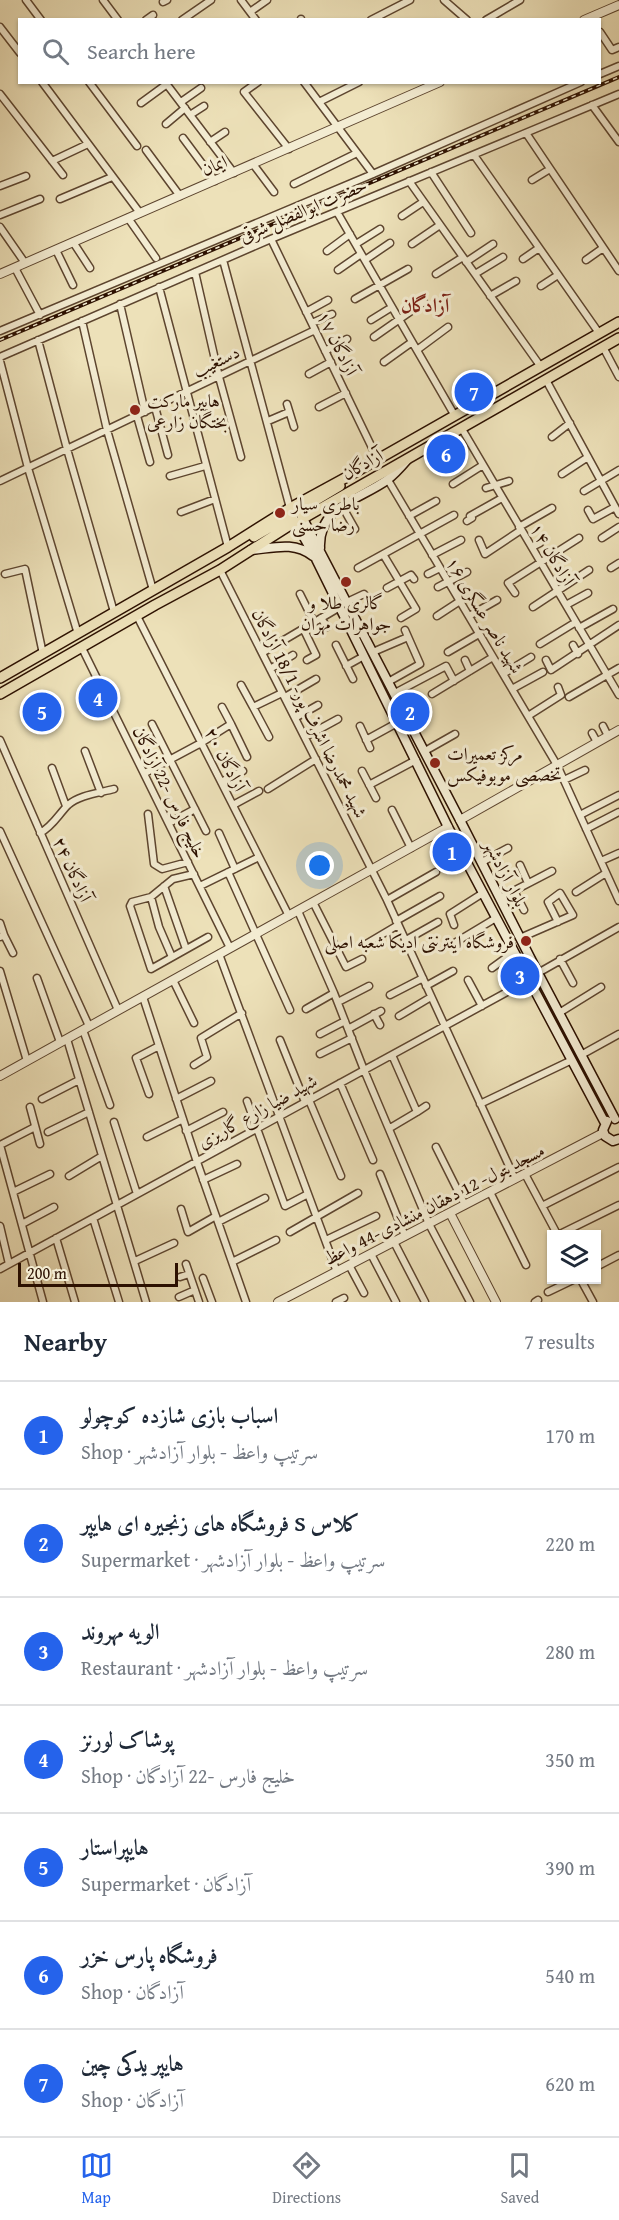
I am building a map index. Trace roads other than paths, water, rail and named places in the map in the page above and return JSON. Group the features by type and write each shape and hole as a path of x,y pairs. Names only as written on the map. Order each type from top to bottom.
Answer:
{"main road":[{"name":"آزادگان","path":"0,694 220,570 251,550 345,478 619,322"},
{"name":"آزادگان","path":"0,678 231,545 296,515 462,429 613,342"},
{"path":"498,391 496,401 504,405"},
{"path":"477,404 484,410 482,417"},
{"path":"318,554 320,537 326,521 342,506 388,480 411,455"},
{"path":"296,515 343,605 364,656 448,827 605,1123 606,1136 619,1149"},
{"path":"251,550 288,545 318,554"},
{"name":"بلوار آزادشهر","path":"343,605 373,652 538,973 617,1120"},
{"path":"605,1123 617,1120"},
{"path":"606,1136 619,1139"}],"street":[{"path":"26,0 40,18"},
{"path":"103,0 116,18"},
{"path":"185,18 211,0"},
{"path":"241,0 254,18"},
{"path":"250,12 267,0"},
{"path":"375,18 410,0"},
{"path":"444,0 465,18"},
{"path":"490,18 517,1"},
{"path":"590,18 619,5"},
{"path":"501,12 505,18"},
{"path":"149,18 153,15"},
{"path":"0,27 18,50"},
{"path":"601,34 612,50 619,47"},
{"path":"601,74 619,66"},
{"path":"43,84 140,213"},
{"path":"90,84 137,146"},
{"path":"141,103 165,84"},
{"path":"167,84 234,173"},
{"path":"255,84 244,92 289,149"},
{"path":"306,84 373,174"},
{"path":"319,102 355,84"},
{"name":"ایمان","path":"0,274 436,84"},
{"path":"0,331 373,174 576,84"},
{"path":"166,124 201,88"},
{"path":"0,94 63,175"},
{"name":"حضرت ابوالفضل شرقی","path":"0,359 38,340 271,239 619,94"},
{"path":"592,105 619,142"},
{"path":"190,115 204,106"},
{"path":"210,142 225,132"},
{"path":"526,133 619,271"},
{"path":"183,138 215,181"},
{"path":"52,160 88,144"},
{"path":"146,150 180,196"},
{"path":"294,184 357,153"},
{"path":"474,155 599,333"},
{"path":"254,164 274,192"},
{"path":"532,180 550,169"},
{"path":"431,172 471,233"},
{"path":"0,186 26,176"},
{"path":"60,199 112,177"},
{"path":"409,181 541,367"},
{"path":"0,215 40,199"},
{"path":"402,216 423,202"},
{"path":"337,212 455,416"},
{"path":"128,218 156,258"},
{"path":"412,244 440,225"},
{"path":"0,226 3,238 25,263"},
{"path":"356,244 380,229"},
{"path":"327,251 350,234"},
{"name":"۱۷ آزادگان","path":"271,239 378,460"},
{"path":"73,242 90,268"},
{"path":"338,270 390,243"},
{"path":"436,274 494,244"},
{"path":"523,259 539,248"},
{"path":"586,260 603,248"},
{"path":"56,250 73,285"},
{"path":"475,274 503,257"},
{"path":"223,260 296,515"},
{"path":"15,268 39,315"},
{"path":"355,299 408,269"},
{"path":"195,272 219,376 241,457"},
{"path":"541,286 558,274"},
{"path":"490,296 516,281"},
{"path":"159,287 205,466 231,545"},
{"path":"306,312 328,300"},
{"path":"374,337 424,302"},
{"path":"120,304 146,412"},
{"path":"371,320 392,307"},
{"name":"دستغیب","path":"0,481 251,361 314,327 332,314"},
{"path":"82,321 107,430 153,590"},
{"path":"417,350 448,327"},
{"path":"326,351 347,339"},
{"path":"38,340 114,612"},
{"path":"384,362 412,342"},
{"path":"613,342 619,377"},
{"path":"0,359 28,468 78,634"},
{"path":"309,374 330,362"},
{"path":"546,380 619,514"},
{"path":"319,406 346,393"},
{"path":"0,402 9,398"},
{"path":"287,404 294,426"},
{"path":"155,407 168,455"},
{"path":"268,421 289,412"},
{"path":"137,416 150,462"},
{"path":"552,437 570,423"},
{"name":"۱۴ آزادگان","path":"462,429 619,695"},
{"path":"562,474 588,457"},
{"path":"453,483 483,465"},
{"path":"170,476 205,466"},
{"path":"584,491 619,470"},
{"name":"۱۶ شهید ناصر عسگری","path":"388,480 557,765 619,901"},
{"path":"486,488 509,481"},
{"path":"467,521 472,518 470,516 502,498"},
{"path":"181,512 215,499"},
{"path":"409,516 436,501"},
{"path":"342,506 355,529"},
{"path":"588,510 594,520 615,507"},
{"path":"479,540 485,554 552,508"},
{"path":"357,568 454,515"},
{"path":"602,538 619,527"},
{"path":"515,593 508,583 579,538"},
{"path":"432,555 461,540"},
{"path":"532,547 540,543"},
{"path":"382,554 416,609 401,618"},
{"path":"611,568 619,563"},
{"path":"428,574 440,568"},
{"path":"5,574 25,569 43,654"},
{"name":"شهید محمدرضا اشرف پور- 18/1 آزادگان","path":"220,570 372,869 515,1179"},
{"path":"532,607 556,589 589,570"},
{"path":"438,587 467,572"},
{"path":"387,588 411,575 414,579"},
{"path":"566,605 588,593"},
{"path":"299,594 314,622"},
{"path":"262,653 364,594"},
{"path":"468,616 497,600"},
{"path":"437,616 460,601"},
{"path":"540,644 613,609"},
{"name":"۲۰ آزادگان","path":"137,616 289,916"},
{"path":"321,618 327,627"},
{"path":"546,660 551,670 619,625"},
{"path":"303,628 316,655 307,660"},
{"path":"373,652 407,634 420,664 388,681"},
{"path":"448,652 479,634"},
{"path":"336,645 353,679"},
{"path":"573,645 578,654"},
{"name":"خلیج فارس -22 آزادگان","path":"82,648 230,948"},
{"path":"270,669 293,655"},
{"path":"346,666 364,656"},
{"path":"432,694 493,657"},
{"path":"502,674 531,657"},
{"path":"465,660 471,671"},
{"path":"394,693 446,666 454,681"},
{"path":"569,697 619,668"},
{"path":"512,689 543,672"},
{"path":"254,707 316,679"},
{"path":"241,685 269,737"},
{"path":"528,716 561,695 558,687"},
{"path":"295,718 318,705"},
{"path":"222,707 247,757"},
{"path":"305,737 338,719"},
{"path":"366,740 397,723"},
{"path":"152,724 206,831"},
{"path":"145,773 231,724"},
{"path":"360,726 370,748"},
{"path":"603,726 608,736"},
{"path":"460,820 619,730"},
{"path":"425,751 455,734"},
{"path":"592,734 597,742"},
{"name":"۲۴ آزادگان","path":"0,740 118,1010"},
{"path":"85,751 101,793"},
{"path":"268,789 316,759"},
{"path":"369,785 416,760"},
{"path":"52,768 66,806"},
{"path":"564,780 585,770"},
{"path":"221,782 243,771"},
{"path":"362,771 376,798"},
{"path":"40,833 50,828 66,806 76,799 114,789"},
{"path":"233,805 259,791"},
{"path":"580,815 619,795"},
{"path":"169,823 195,809"},
{"path":"392,810 411,848"},
{"path":"586,829 619,812"},
{"path":"147,814 154,864 162,869 188,862"},
{"path":"0,1076 448,827"},
{"path":"0,831 86,1028 110,1105"},
{"path":"219,834 235,869"},
{"path":"482,862 508,848"},
{"path":"601,861 619,853"},
{"path":"200,886 259,857"},
{"path":"520,865 528,883"},
{"path":"500,898 552,871"},
{"path":"228,872 290,1010"},
{"path":"387,900 436,872"},
{"path":"576,891 606,873"},
{"path":"194,874 173,879 151,897 132,902 130,906 152,969 208,937"},
{"path":"164,886 186,949"},
{"path":"514,891 524,910"},
{"path":"454,925 450,914 483,893"},
{"path":"520,938 558,922 573,915 560,893 548,902 558,922"},
{"path":"366,944 440,896"},
{"path":"151,897 159,927 172,957"},
{"path":"313,902 346,967 362,959"},
{"path":"298,911 429,1224 470,1302"},
{"path":"456,942 496,918"},
{"path":"406,940 438,922"},
{"path":"0,923 2,936 13,953"},
{"path":"538,973 619,927"},
{"path":"492,968 514,952"},
{"path":"219,954 337,1272"},
{"path":"560,959 573,983"},
{"path":"0,971 27,1061"},
{"path":"426,986 453,971"},
{"path":"37,978 79,1080 146,1302"},
{"path":"390,995 423,978"},
{"path":"173,980 194,1023"},
{"path":"468,980 482,1006"},
{"name":"شهید ضیا زارع گاریزی","path":"0,1269 529,981"},
{"path":"338,1002 369,986"},
{"path":"559,1013 601,987"},
{"path":"306,1009 334,993"},
{"path":"143,997 196,1162 246,1302"},
{"path":"399,1016 431,997"},
{"path":"348,1029 381,1011"},
{"path":"194,1065 207,1057 201,1038 242,1013"},
{"path":"374,1014 380,1024"},
{"path":"320,1034 345,1021"},
{"path":"582,1055 619,1034"},
{"path":"320,1054 352,1038"},
{"path":"280,1040 341,1176"},
{"path":"149,1094 136,1058 159,1046"},
{"path":"392,1055 417,1112"},
{"path":"480,1104 572,1060"},
{"path":"42,1099 79,1080"},
{"path":"176,1099 211,1081"},
{"path":"340,1083 373,1160"},
{"path":"247,1101 285,1206 308,1194"},
{"path":"390,1128 426,1106"},
{"path":"30,1107 40,1144"},
{"path":"48,1132 89,1112"},
{"path":"186,1131 223,1112"},
{"path":"147,1137 183,1119"},
{"path":"114,1122 137,1194"},
{"path":"35,1127 0,1145 43,1302"},
{"name":"مسجد بتول- 12 دهقان منشادی-44 واعظ","path":"278,1302 292,1299 349,1265 515,1179 606,1136"},
{"path":"436,1147 465,1205"},
{"path":"69,1176 102,1156"},
{"path":"203,1180 237,1164"},
{"path":"542,1206 619,1167"},
{"path":"13,1192 50,1174"},
{"path":"380,1174 405,1236"},
{"path":"525,1174 557,1230"},
{"path":"490,1192 526,1265"},
{"path":"290,1232 358,1193"},
{"path":"181,1209 188,1232 265,1198"},
{"path":"567,1230 619,1205"},
{"path":"22,1224 54,1207"},
{"path":"450,1213 496,1302"},
{"path":"326,1240 376,1215"},
{"path":"93,1218 119,1302"},
{"path":"0,1226 9,1264"},
{"path":"56,1239 75,1302"},
{"path":"232,1262 276,1240"},
{"path":"394,1242 425,1302"},
{"path":"135,1261 174,1243"},
{"path":"371,1254 393,1301"},
{"path":"601,1265 619,1256"},
{"path":"186,1264 198,1300 209,1292"},
{"path":"349,1265 364,1293"},
{"path":"180,1277 189,1274"},
{"path":"203,1278 212,1302"},
{"path":"548,1292 565,1284"},
{"path":"583,1284 593,1302"},
{"path":"179,1297 195,1290"},
{"path":"336,1302 344,1298"}],"railway":[{"path":"0,340 619,77"}],"place":[{"name":"هایپر یدکی چین","path":"474,392"},
{"name":"هاپیر مارکت بختگان زارعی","path":"135,410"},
{"name":"فروشگاه پارس خزر","path":"446,454"},
{"name":"باطری سیار رضا حسنی","path":"280,513"},
{"name":"گالری طلا و جواهرات مهران","path":"346,582"},
{"name":"پوشاک لورنز","path":"98,698"},
{"name":"هایپراستار","path":"42,712"},
{"name":"فروشگاه های زنجیره ای هایپر S کلاس","path":"410,712"},
{"name":"مرکز تعمیرات تخصصی موبوفیکس","path":"435,763"},
{"name":"اسباب بازی شازده کوچولو","path":"452,852"},
{"name":"فروشگاه اینترنتی ادیکا شعبه اصلی","path":"526,941"},
{"name":"الویه مهروند","path":"520,976"}],"district":[{"name":"آزادگان","path":"425,304"}]}
